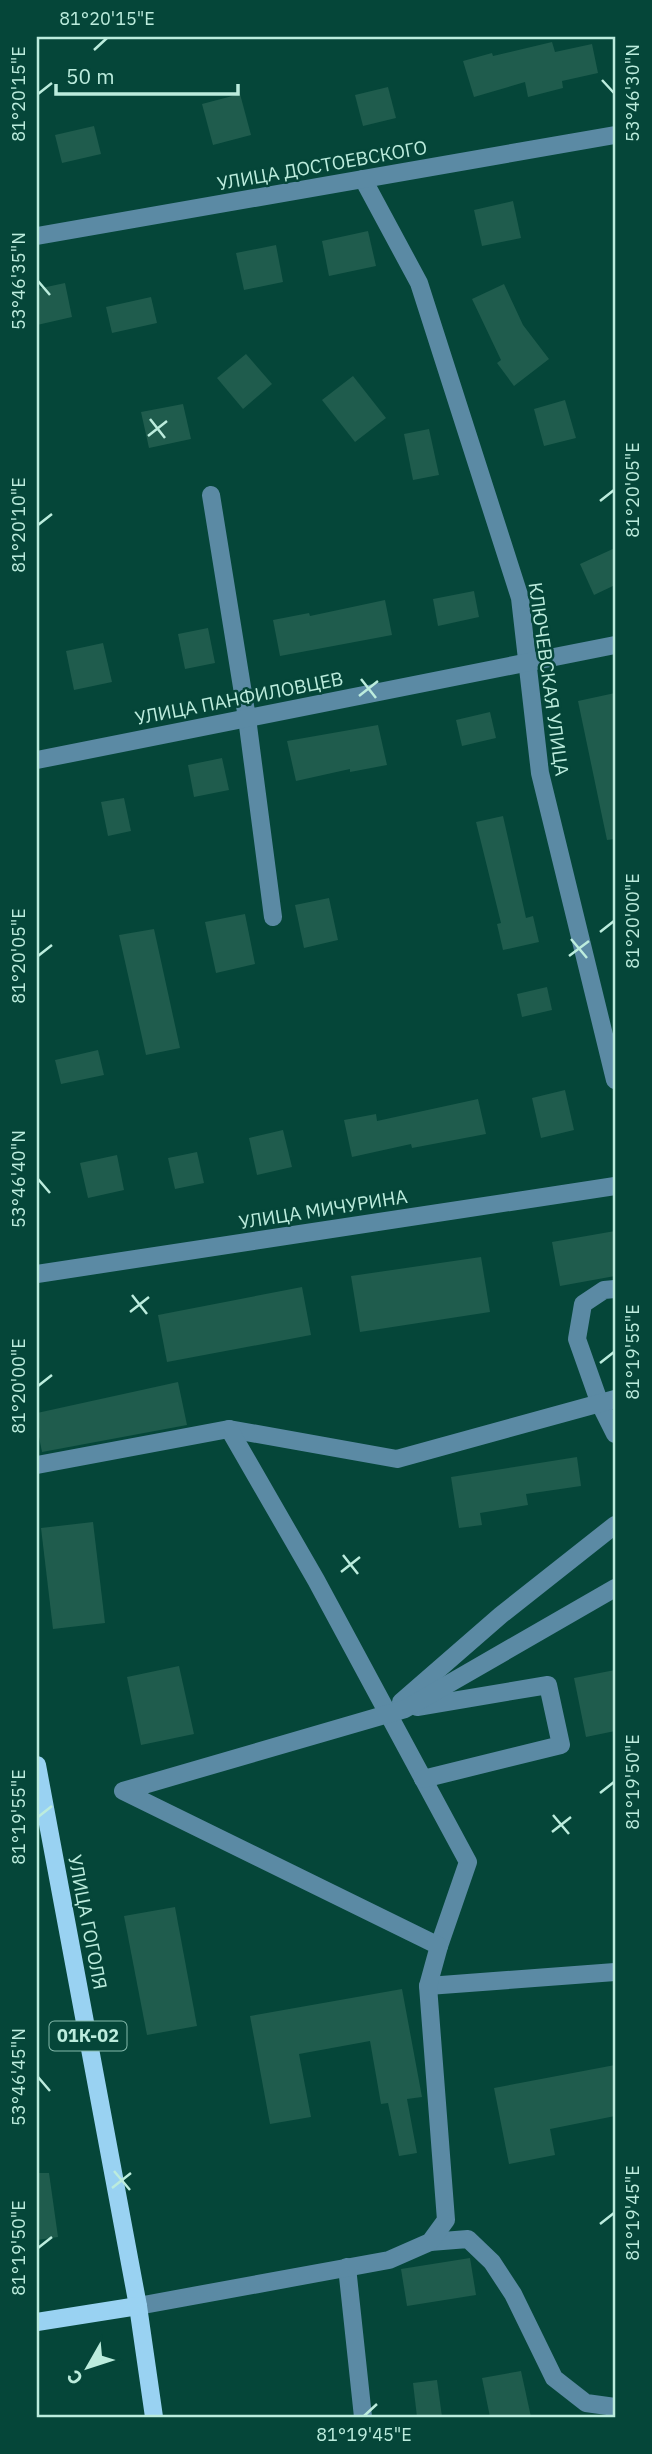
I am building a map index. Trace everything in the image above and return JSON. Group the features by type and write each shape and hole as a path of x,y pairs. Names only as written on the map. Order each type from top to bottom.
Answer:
{"main road":[{"name":"УЛИЦА ГОГОЛЯ","path":"38,1774 138,2306 153,2417"},
{"path":"37,2322 138,2306"}],"street":[{"name":"УЛИЦА ДОСТОЕВСКОГО","path":"37,236 615,135"},
{"name":"КЛЮЧЕВСКАЯ УЛИЦА","path":"363,179 419,283 520,598 540,773 615,1080"},
{"path":"211,495 247,718 273,917"},
{"name":"УЛИЦА ПАНФИЛОВЦЕВ","path":"37,760 615,645"},
{"name":"УЛИЦА МИЧУРИНА","path":"37,1274 615,1186"},
{"path":"615,1289 604,1290 583,1304 577,1339 608,1402 615,1434"},
{"path":"37,1465 229,1429 397,1459 608,1402"},
{"path":"229,1429 316,1580 397,1711 423,1779 468,1862 428,1986 446,2220 430,2242"},
{"path":"397,1711 500,1615 615,1525"},
{"path":"397,1711 615,1588"},
{"path":"423,1779 561,1745 548,1685 397,1711 123,1791 439,1947"},
{"path":"428,1986 615,1972"},
{"path":"138,2306 388,2260 430,2242 468,2239 492,2262 513,2294 554,2378 586,2403 615,2407"},
{"path":"347,2267 362,2417"}],"building":[{"path":"552,42 555,52 592,44 598,73 562,81 563,88 528,97 525,82 474,97 463,61"},
{"path":"388,87 396,118 363,126 355,95"},
{"path":"240,94 251,135 213,145 202,104"},
{"path":"94,126 101,154 62,163 55,135"},
{"path":"513,201 521,238 482,246 474,210"},
{"path":"368,231 376,266 329,276 322,241"},
{"path":"276,245 283,282 244,290 236,253"},
{"path":"65,283 72,317 37,325 37,289"},
{"path":"504,284 523,325 549,359 514,386 497,363 501,360 472,299"},
{"path":"151,297 157,323 112,333 106,307"},
{"path":"246,354 272,384 243,409 217,378"},
{"path":"353,376 386,418 355,442 322,400"},
{"path":"565,400 576,438 544,446 534,409"},
{"path":"183,404 191,439 149,448 141,412"},
{"path":"429,429 439,475 413,480 404,434"},
{"path":"615,548 615,585 594,595 580,564"},
{"path":"474,591 479,617 438,626 433,599"},
{"path":"385,600 392,635 280,656 273,620 309,613 310,616"},
{"path":"208,628 215,663 185,669 178,634"},
{"path":"103,643 112,682 74,690 66,651"},
{"path":"615,693 615,839 607,840 578,701"},
{"path":"490,712 496,738 462,746 456,720"},
{"path":"378,725 387,765 350,772 350,769 296,781 287,741"},
{"path":"222,758 229,790 194,797 188,765"},
{"path":"124,798 131,831 108,836 101,802"},
{"path":"503,816 526,918 533,916 539,942 503,950 497,924 501,923 476,822"},
{"path":"329,898 338,940 304,948 295,905"},
{"path":"245,914 255,964 216,973 205,922"},
{"path":"154,929 180,1048 146,1055 119,935"},
{"path":"547,987 552,1010 522,1017 517,994"},
{"path":"98,1050 104,1075 61,1084 55,1060"},
{"path":"565,1090 574,1130 541,1138 532,1098"},
{"path":"478,1099 486,1134 412,1148 411,1144 352,1157 344,1120 376,1114 377,1121"},
{"path":"283,1130 292,1167 257,1175 249,1138"},
{"path":"197,1152 204,1183 175,1189 168,1158"},
{"path":"117,1155 124,1190 88,1198 80,1163"},
{"path":"615,1231 615,1276 560,1286 552,1242"},
{"path":"481,1257 490,1312 360,1332 351,1276"},
{"path":"302,1287 311,1335 167,1362 158,1315"},
{"path":"178,1382 187,1425 42,1452 37,1413"},
{"path":"577,1457 581,1486 526,1494 528,1505 480,1513 482,1525 459,1528 451,1477"},
{"path":"93,1522 105,1623 53,1629 41,1528"},
{"path":"179,1666 194,1734 141,1745 127,1677"},
{"path":"615,1670 615,1731 586,1737 574,1678"},
{"path":"175,1907 197,2026 147,2035 124,1916"},
{"path":"402,1989 422,2097 407,2099 417,2153 399,2156 388,2103 381,2104 370,2041 299,2054 311,2117 270,2124 250,2016"},
{"path":"615,2065 615,2116 550,2129 555,2155 509,2164 494,2088"},
{"path":"37,2173 49,2173 58,2237 37,2240"},
{"path":"470,2258 476,2295 407,2306 401,2269"},
{"path":"521,2371 531,2417 490,2417 482,2378"},
{"path":"437,2380 442,2417 417,2417 413,2383"}]}
